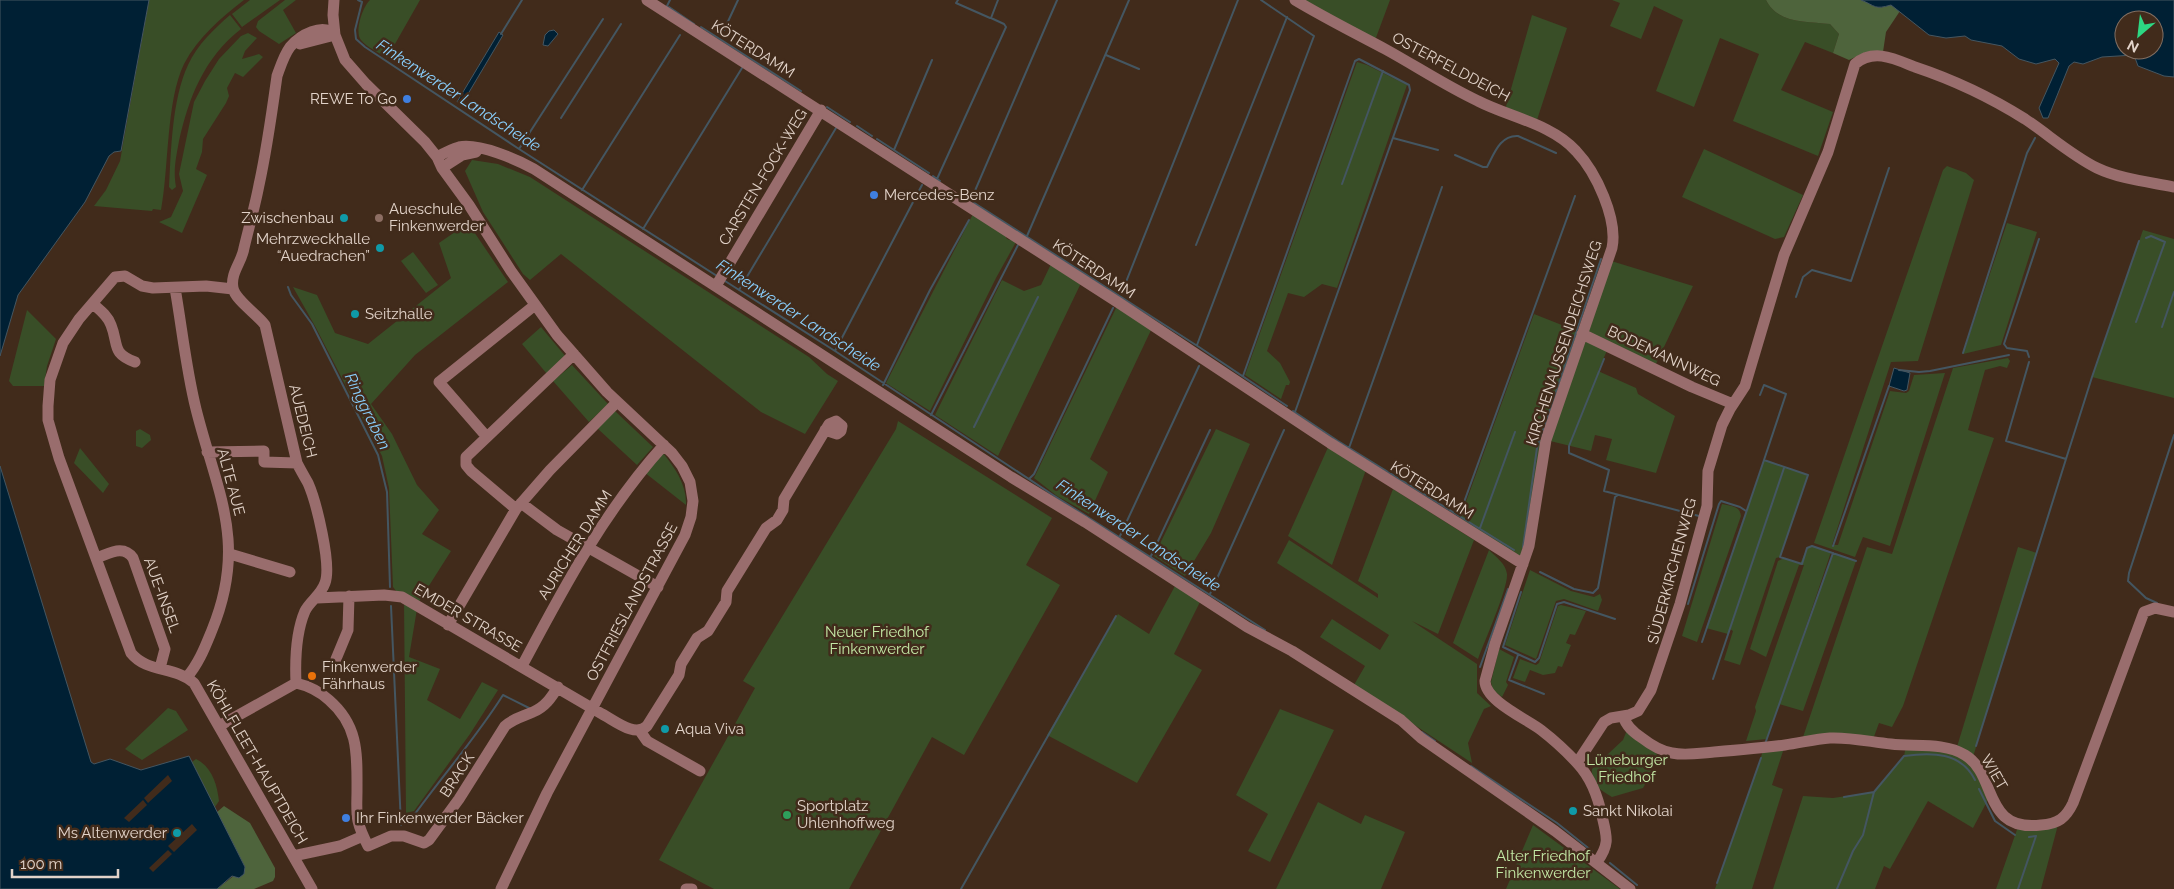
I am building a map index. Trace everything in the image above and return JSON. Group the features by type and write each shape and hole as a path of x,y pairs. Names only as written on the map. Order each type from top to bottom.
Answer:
{"street":[{"name":"KÖTERDAMM","path":"647,0 821,110 1185,346 1330,444 1522,564"},
{"name":"OSTERFELDDEICH","path":"1295,0 1329,22 1374,43 1478,101 1548,131 1568,144 1584,160 1601,193"},
{"path":"313,32 324,20 334,2"},
{"name":"OSTFRIESLANDSTRASSE","path":"334,2 335,35 345,60 366,84 425,142 437,157 442,168 469,205 535,305 574,354 617,402 675,456 685,470 691,486 693,505 687,532 547,793 501,889"},
{"path":"160,668 143,664 131,653 59,458 48,420 50,380 63,343 79,319 109,282 119,276 127,277 147,288 206,286 233,289 235,269 244,250 259,186 278,76 286,54 294,43 313,32 325,29 335,35"},
{"path":"286,54 303,43 335,35"},
{"name":"SÜDERKIRCHENWEG","path":"1577,763 1604,722 1612,718 1634,713 1643,705 1662,661 1707,506 1709,466 1724,420 1745,386 1789,242 1828,152 1855,64 1870,56 1893,59 1946,78 1977,92 2026,120 2098,169 2135,180 2174,187"},
{"name":"CARSTEN-FOCK-WEG","path":"719,281 821,110"},
{"path":"437,157 450,150 464,146 481,148 534,169 719,281 1011,477 1247,626 1401,720 1421,738 1555,831 1630,889"},
{"path":"448,164 464,154 495,153"},
{"name":"OSTFRIESLANDSTRASSE","path":"437,157 448,164 464,190 469,205"},
{"name":"KIRCHENAUSSENDEICHSWEG","path":"1597,862 1605,852 1607,838 1598,799 1588,778 1577,763 1541,730 1496,700 1485,686 1488,666 1495,644 1530,546 1546,440 1614,238 1611,217 1601,193"},
{"name":"ALTE AUE","path":"175,288 193,394 226,518 230,554 227,581 218,614 200,658 187,677"},
{"name":"AUEDEICH","path":"233,289 240,300 265,325 297,463 308,483 324,543 326,582 317,598 306,610 302,621 296,667 296,683"},
{"path":"93,304 111,323 117,351 126,359 135,362"},
{"path":"486,436 439,382 535,305"},
{"name":"BODEMANNWEG","path":"1582,334 1692,387 1733,404"},
{"path":"574,354 486,436 466,457 466,465 471,471 518,506 658,587"},
{"path":"448,625 518,506 550,470 617,402"},
{"path":"640,731 647,726 678,677 681,664 697,638 708,631 726,602 727,591 766,528 777,520 783,510 784,499 825,430"},
{"name":"AURICHER DAMM","path":"522,666 588,548 617,503 664,445"},
{"path":"207,452 264,451 264,462 297,463"},
{"name":"AUE-INSEL","path":"96,558 120,550 128,553 133,558 165,649 160,668"},
{"path":"230,554 290,572"},
{"name":"EMDER STRASSE","path":"317,598 384,595 402,597 634,731 640,731 648,741 700,771"},
{"path":"336,659 348,630 349,596"},
{"name":"WIET","path":"1623,716 1626,725 1639,736 1658,749 1674,754 1764,748 1831,738 1906,746 1938,746 1956,750 1972,760 1996,806 2011,822 2027,826 2049,824 2067,816 2073,803 2144,612 2155,608 2174,612"},
{"name":"KÖHLFLEET-HAUPTDEICH","path":"160,668 187,677 196,686 312,889"},
{"path":"219,726 296,683 308,685 320,692 340,709 349,723 354,737 357,765 358,820 366,841 293,856"},
{"name":"BRACK","path":"366,841 391,836 404,836 424,843 429,840 459,799 505,726 511,720 541,708 549,701 558,688"},
{"path":"686,889 692,889"}],"green space":[{"path":"149,0 244,0 219,21 196,45 184,64 178,79 171,115 161,210 153,209 152,211 94,206 106,190 120,161"},
{"path":"250,0 280,0 242,27 232,14"},
{"path":"285,0 296,0 283,10 296,33 279,44 256,27 258,21"},
{"path":"370,0 420,0 387,58 366,45 359,36 360,19"},
{"path":"1295,0 1390,0 1374,43"},
{"path":"1612,0 1766,0 1771,8 1785,17 1794,20 1830,24 1839,34 1833,53 1805,42 1781,90 1833,112 1818,156 1733,121 1759,54 1720,38 1694,107 1656,91 1683,20 1654,6 1641,39 1610,26 1620,3"},
{"path":"1766,0 1861,0 1878,7 1891,5 1900,11 1886,32 1883,52 1866,52 1849,60 1833,53 1839,34 1830,24 1794,20 1785,17 1771,8"},
{"path":"230,15 241,29 217,53 200,79 193,94 179,141 175,169 176,187 172,190 169,187 175,109 183,78 188,65 201,44"},
{"path":"1532,15 1567,28 1536,123 1505,110"},
{"path":"248,33 257,38 245,51 242,59 259,54 263,57 243,77 235,73 227,88 229,96 226,103 203,139 202,152 196,169 207,175 182,233 159,222 171,217 183,191 179,174 194,102 219,59 241,36"},
{"path":"1357,62 1407,85 1337,288 1322,284 1304,297 1288,293 1267,351 1280,363 1290,382 1289,385 1286,385 1281,399 1245,375"},
{"path":"1704,149 1803,195 1784,237 1775,239 1682,197"},
{"path":"472,160 498,164 530,177 809,357 827,374 838,381 805,434 761,412 561,254 530,280 523,274 483,212 465,171"},
{"path":"1947,166 1966,173 1974,180 1918,361 1891,362 1832,545 1838,545 1890,391 1906,393 1909,391 1914,375 1945,373 1890,546 1863,537 1855,557 1814,543 1943,170"},
{"path":"973,214 1006,235 1006,238 1009,240 1012,239 1016,242 930,411 886,383"},
{"path":"468,223 508,282 415,355 371,404 392,434 417,485 439,510 422,534 451,551 418,603 409,657 440,669 427,700 460,719 482,682 498,690 470,734 414,811 406,813 404,601 393,587 389,488 382,456 293,287 317,295 335,333 368,344 451,278 439,243"},
{"path":"2007,223 2037,232 2001,345 1963,354"},
{"path":"2143,230 2174,239 2174,398 2092,377"},
{"path":"413,252 438,285 426,293 401,261"},
{"path":"1608,260 1693,286 1654,368 1609,346 1598,371 1636,388 1638,394 1675,416 1656,473 1606,460 1612,439 1595,435 1591,451 1546,440 1523,564 1458,524 1534,314 1582,333"},
{"path":"1051,264 1081,283 998,456 935,415 1002,280 1024,291 1041,285"},
{"path":"1117,306 1152,328 1090,459 1108,472 1089,514 1057,496 1034,478"},
{"path":"27,310 56,339 47,366 44,386 13,386 9,381"},
{"path":"541,327 566,357 547,374 522,344"},
{"path":"2008,358 2010,361 2007,368 2000,366 1985,370 1968,430 1994,438 1903,706 1892,727 1879,723 1872,742 1801,743 1867,547 1892,554 1953,368"},
{"path":"572,365 608,404 589,422 553,381"},
{"path":"615,411 653,447 637,465 597,428"},
{"name":"Neuer Friedhof Finkenwerder","path":"898,421 1052,518 1026,565 1060,585 964,755 932,737 849,889 714,889 659,860 755,688 743,681 896,429"},
{"path":"140,429 150,435 151,440 142,448 136,446 136,431"},
{"path":"1216,429 1250,444 1211,533 1185,576 1154,556"},
{"path":"1330,443 1367,467 1332,565 1288,536"},
{"path":"80,448 109,484 103,493 74,463"},
{"path":"663,453 676,471 682,484 685,491 686,505 644,472"},
{"path":"1764,460 1808,475 1780,557 1776,558 1740,665 1724,660 1733,631 1730,629 1728,634 1706,628"},
{"path":"1393,489 1474,540 1438,634 1412,621 1477,664 1477,693 1491,706 1484,709 1468,743 1472,763 1354,685 1365,666 1320,637 1332,619 1380,650 1389,635 1277,563 1289,540 1378,598 1378,594 1358,581"},
{"path":"1722,504 1737,508 1741,516 1697,642 1682,636"},
{"path":"1812,546 1831,552 1799,647 1833,553 1856,561 1803,711 1779,704 1767,739 1746,741 1756,711 1755,707 1804,565 1799,565 1766,657 1750,649 1778,561 1784,558 1800,564 1807,548"},
{"path":"2018,547 2037,553 1972,760 1991,794 1973,828 1928,801 1890,869 1884,866 1875,889 1773,889 1803,796 1833,798 1874,792 1904,756 1906,746 1956,750"},
{"path":"1489,550 1505,567 1507,574 1500,603 1478,659 1453,643"},
{"path":"1530,570 1571,591 1594,597 1600,594 1602,600 1598,611 1564,599 1556,601 1536,659 1505,645"},
{"path":"1175,586 1200,602 1174,654 1202,670 1137,783 1047,735 1118,614 1149,634"},
{"path":"1561,605 1586,611 1575,635 1570,634 1566,643 1571,645 1562,667 1558,666 1555,673 1543,675 1530,670 1525,682 1513,678 1520,659 1536,665 1539,663 1558,606"},
{"path":"1499,649 1514,657 1506,682 1508,685 1502,697 1493,690 1491,682"},
{"path":"168,708 176,711 188,730 142,760 125,749"},
{"path":"1280,709 1334,730 1270,862 1248,851 1268,814 1236,795"},
{"name":"Lüneburger Friedhof","path":"1627,730 1657,754 1650,776 1643,788 1612,797 1597,786 1593,779 1592,769 1623,740"},
{"path":"1785,745 1772,785 1783,789 1752,889 1715,889 1764,748"},
{"path":"196,759 202,762 210,771 215,782 219,801 215,807 192,762"},
{"path":"1318,802 1361,824 1365,815 1405,832 1381,889 1276,889"},
{"path":"224,806 250,823 275,868 273,881 254,889 217,889 245,867 217,812"},
{"path":"2059,821 2041,889 1996,889 2019,824"},
{"name":"Alter Friedhof Finkenwerder","path":"1533,825 1620,889 1506,889"}],"water":[{"path":"0,0 149,0 121,151 114,152 109,156 85,202 18,295 0,356"},
{"path":"1861,0 2174,0 2174,77 2164,76 2138,66 2136,60 2164,60 2164,10 2114,10 2114,56 2102,57 2083,64 2074,62 2069,66 2048,118 2043,118 2039,108 2059,63 2055,59 2036,64 2019,59 2002,46 1971,40 1965,36 1946,38 1929,35 1891,5 1873,6"},
{"path":"554,30 558,34 548,46 543,45 545,35 549,31"},
{"path":"499,32 503,35 462,104 457,102"},
{"path":"1894,368 1910,373 1907,390 1904,391 1889,386"},
{"path":"0,466 91,762 94,764 110,759 141,770 189,756 245,867 244,874 239,878 232,876 217,889 0,889"}],"pier":[{"path":"168,775 172,781 148,803 144,798"},
{"path":"143,800 147,805 129,822 124,818"},
{"path":"192,824 197,830 174,852 168,846"},
{"path":"168,850 172,854 153,872 149,868"}],"waterway":[{"name":"Finkenwerder Landscheide","path":"358,0 362,2 355,30 356,39 365,47 519,149 717,276"},
{"path":"501,34 522,0"},
{"path":"667,6 670,0"},
{"path":"724,30 738,0"},
{"path":"958,0 956,3 990,18"},
{"path":"937,179 1006,27 1004,24 991,18 998,0"},
{"path":"971,200 1057,0"},
{"path":"1027,236 1129,0"},
{"path":"1122,292 1238,0"},
{"path":"1197,345 1314,36 1261,0"},
{"path":"669,7 694,24"},
{"path":"1196,245 1287,17"},
{"path":"519,149 603,19"},
{"path":"561,118 621,24"},
{"path":"701,27 801,91"},
{"path":"582,190 680,35"},
{"path":"1106,55 1139,69"},
{"path":"1243,376 1355,61 1359,59 1409,85 1410,90 1295,412"},
{"path":"894,150 932,60"},
{"path":"643,229 742,68"},
{"path":"1342,184 1383,71"},
{"path":"827,107 850,122"},
{"path":"857,126 872,136"},
{"path":"739,290 836,128"},
{"path":"1455,155 1487,167 1498,146 1507,139 1518,136 1556,153"},
{"path":"1393,138 1438,150"},
{"path":"1963,353 2027,153 2035,138"},
{"path":"877,139 929,173"},
{"path":"1796,297 1803,277 1812,270 1851,281 1889,168"},
{"path":"933,176 940,181"},
{"path":"835,351 922,185"},
{"path":"1349,448 1442,187"},
{"path":"1459,516 1575,196"},
{"path":"965,197 1199,347 1287,406"},
{"path":"883,385 930,290 969,220"},
{"path":"2136,322 2165,242 2151,236 2146,238"},
{"path":"2029,357 2027,351 2007,348 2004,344 2039,239"},
{"path":"2029,362 2006,441 2066,459 2139,241"},
{"path":"931,415 1018,245"},
{"path":"1523,547 1537,448 1601,259"},
{"name":"Finkenwerder Landscheide","path":"725,281 1053,495 1265,630"},
{"name":"Ringgraben","path":"288,287 291,295 312,324 378,455 387,492 390,587"},
{"path":"2162,327 2174,292"},
{"path":"974,427 1038,297"},
{"path":"1029,479 1034,474 1113,308"},
{"path":"1899,370 1930,371 2009,355"},
{"path":"1604,359 1569,446 1569,453 1609,470 1604,491 1699,516"},
{"path":"1120,536 1199,366"},
{"path":"1760,395 1764,385 1786,394 1764,460 1808,475 1780,557 1802,564 1807,548 1812,546 1856,561"},
{"path":"1833,546 1889,386"},
{"path":"1293,411 1514,550"},
{"path":"1151,556 1210,430"},
{"path":"1210,594 1284,430"},
{"path":"1480,528 1515,432"},
{"path":"2157,603 2146,598 2128,581 2174,435"},
{"path":"1976,746 2066,459"},
{"path":"1702,642 1764,460"},
{"path":"1713,679 1784,468"},
{"path":"1540,572 1574,589 1593,593 1598,588 1615,497 1618,495"},
{"path":"1688,604 1719,504 1721,501 1746,511"},
{"path":"1765,744 1833,553"},
{"path":"1480,667 1508,589"},
{"path":"1521,592 1503,647 1535,662 1539,658 1557,604 1564,602 1615,619"},
{"name":"Ringgraben","path":"391,606 401,825"},
{"path":"961,889 1116,616"},
{"path":"1518,655 1509,680 1544,694"},
{"path":"412,818 482,726 503,695 529,708"},
{"name":"Finkenwerder Landscheide","path":"1422,732 1435,741"},
{"path":"1844,797 1874,792 1904,756 1935,754 1954,759 1962,764 1975,780"},
{"path":"1717,883 1761,758"},
{"name":"Finkenwerder Landscheide","path":"1471,766 1557,823 1592,851"},
{"path":"1979,789 1995,821 2015,835"},
{"path":"1837,889 1853,851 1863,835 1874,792"},
{"path":"2018,889 2036,836 2029,837"},
{"name":"Finkenwerder Landscheide","path":"1610,863 1637,885"}],"place":[{"name":"REWE To Go","path":"407,99"},
{"name":"Mercedes-Benz","path":"874,195"},
{"name":"Zwischenbau","path":"344,218"},
{"name":"Aueschule Finkenwerder","path":"379,218"},
{"name":"Mehrzweckhalle “Auedrachen”","path":"380,248"},
{"name":"Seitzhalle","path":"355,314"},
{"name":"Finkenwerder Fährhaus","path":"312,676"},
{"name":"Aqua Viva","path":"665,729"},
{"name":"Sankt Nikolai","path":"1573,811"},
{"name":"Sportplatz Uhlenhoffweg","path":"787,815"},
{"name":"Ihr Finkenwerder Bäcker","path":"346,818"},
{"name":"Ms Altenwerder","path":"177,833"}]}
